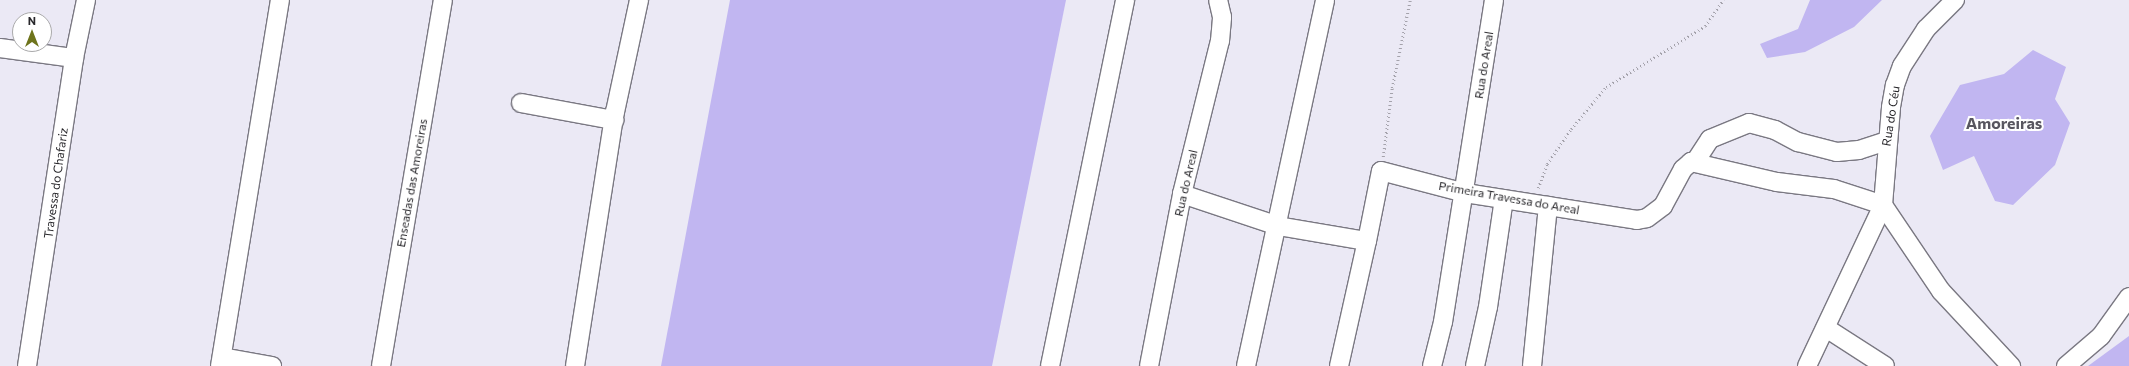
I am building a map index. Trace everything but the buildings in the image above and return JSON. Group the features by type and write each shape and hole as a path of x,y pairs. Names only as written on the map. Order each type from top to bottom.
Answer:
{"street":[{"name":"Travessa do Chafariz","path":"28,366 74,58 86,0"},
{"path":"272,366 221,361 280,0"},
{"name":"Enseadas das Amoreiras","path":"381,366 443,0"},
{"path":"575,366 614,120 639,0"},
{"path":"1050,366 1125,0"},
{"name":"Rua do Areal","path":"1149,366 1182,194 1220,41 1222,17 1218,0"},
{"path":"1246,366 1278,226 1325,0"},
{"name":"Rua do Areal","path":"1432,366 1443,322 1465,193 1494,0"},
{"name":"Rua do Céu","path":"1807,366 1883,205 1887,141 1895,85 1902,66 1926,29 1955,0"},
{"path":"0,48 74,58"},
{"path":"521,104 614,120"},
{"name":"Primeira Travessa do Areal","path":"1381,171 1465,193 1626,219 1647,218 1663,206 1689,166 1710,139 1748,123 1775,130 1798,142 1837,152 1859,150 1887,141"},
{"path":"1689,166 1777,182 1834,189 1883,205 1941,291 2011,366"},
{"path":"1339,366 1381,171"},
{"path":"1182,194 1278,226 1367,240"},
{"path":"1475,366 1488,307 1504,199"},
{"path":"1532,366 1540,205"},
{"path":"2066,366 2101,336 2129,297"},
{"path":"1826,328 1885,366"}],"path":[{"path":"1381,171 1392,88 1410,0"},
{"path":"1540,205 1547,164 1571,129 1606,87 1705,26 1723,0"}],"shaded area":[{"path":"730,0 1066,0 992,366 661,366"},
{"path":"1810,0 1882,0 1854,27 1805,52 1767,58 1760,44 1798,29"},
{"path":"2033,50 2066,67 2055,99 2070,123 2055,165 2013,205 1995,201 1974,156 1943,170 1930,136 1960,85 2004,74"},
{"path":"2129,336 2129,366 2088,366"}],"district":[{"name":"Amoreiras","path":"2004,123"}]}
